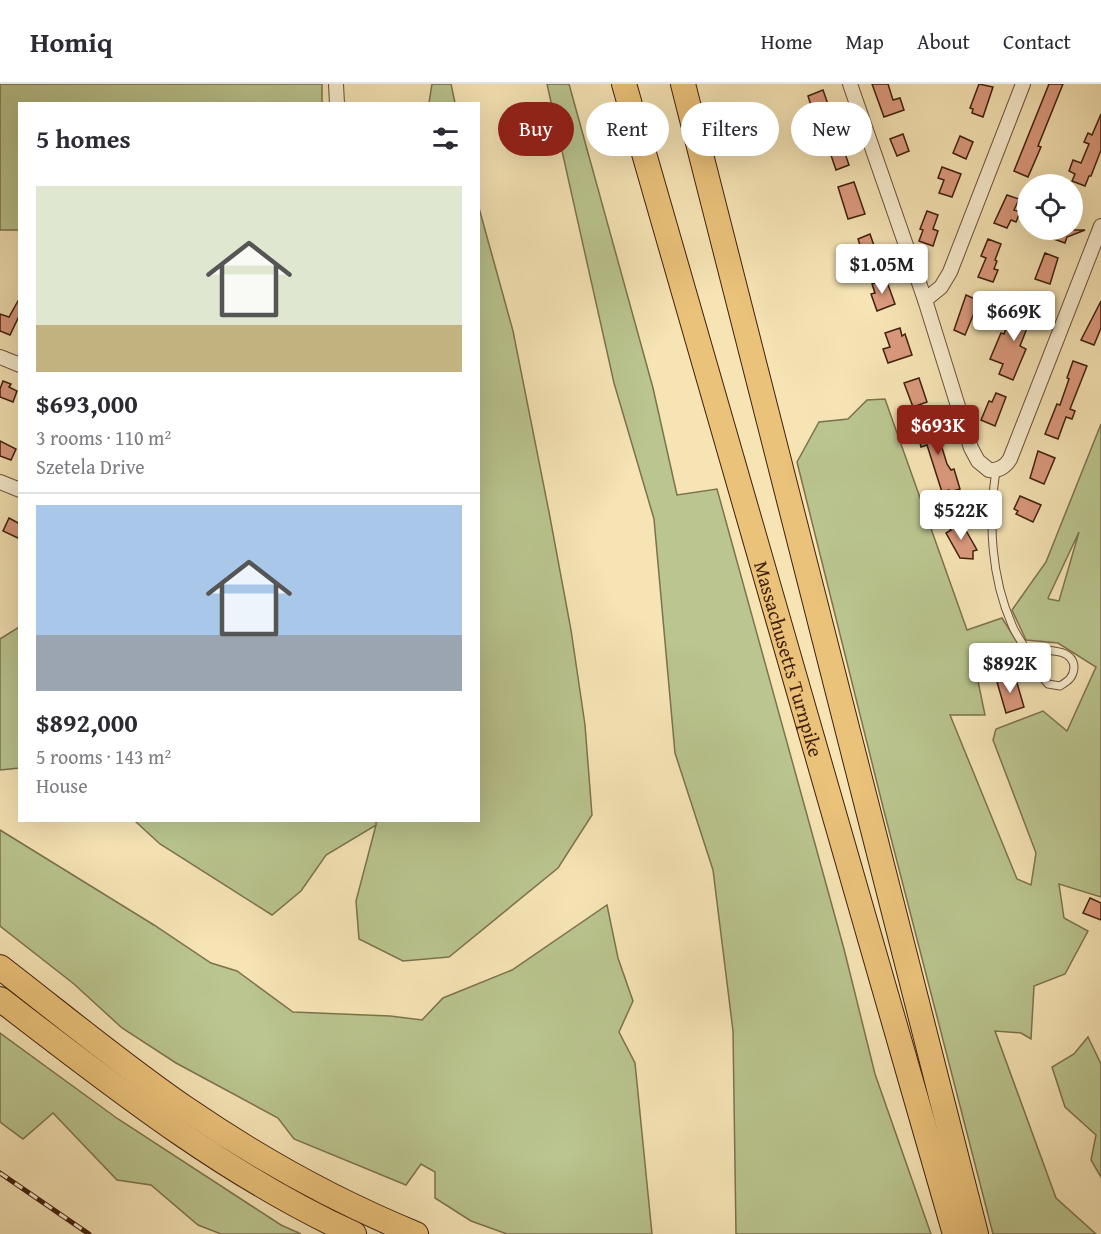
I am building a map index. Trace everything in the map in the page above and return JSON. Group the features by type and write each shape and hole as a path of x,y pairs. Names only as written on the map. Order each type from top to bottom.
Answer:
{"highway":[{"name":"Massachusetts Turnpike","path":"624,84 955,1234"},
{"name":"Massachusetts Turnpike","path":"682,84 976,1234"},
{"path":"0,967 132,1070 214,1128 307,1183 416,1234"},
{"path":"0,999 123,1093 203,1150 277,1195 354,1234"}],"street":[{"path":"336,84 337,102"},
{"path":"850,84 925,300 970,448 980,463 989,470 996,470 1006,465 1010,459 1101,226"},
{"path":"925,300 940,287 950,272 1023,84"},
{"path":"0,357 18,364"},
{"path":"0,482 18,489"}],"lane":[{"path":"996,470 991,499 993,546 996,572 1012,626 1039,674 1048,684 1060,686 1070,680 1074,671 1073,661 1067,654 1026,649"}],"green space":[{"path":"0,84 322,84 322,102 18,102 18,230 0,230"},
{"path":"432,84 451,84 455,102 429,102"},
{"path":"547,84 569,84 574,102 551,102"},
{"path":"574,102 586,146 586,156 589,156 653,388 677,495 717,489 844,949 875,1074 931,1234 736,1234 733,1031 713,870 675,753 654,519 614,383 563,156 574,156"},
{"path":"480,212 513,331 571,630 585,725 592,815 558,868 449,957 403,961 359,939 356,901 376,825 326,855 301,891 272,915 160,844 136,822 480,822"},
{"path":"885,399 967,630 1002,618 1019,645 973,657 985,715 950,715 1017,879 1031,885 1036,853 993,740 996,729 1043,711 1067,731 1096,667 1058,643 1026,640 1012,610 1046,562 1101,424 1101,897 1059,884 1064,918 1088,931 1065,974 1034,986 1031,1039 1021,1033 995,1031 1056,1198 1096,1234 993,1234 797,462 819,422 848,419 867,400","holes":["1079,532 1059,601 1048,598"]},
{"path":"18,628 18,768 0,770 0,639"},
{"path":"0,830 211,963 237,971 293,1012 390,1016 422,1020 443,998 512,970 607,905 618,958 633,1001 619,1032 635,1063 652,1234 507,1234 471,1221 435,1198 435,1172 421,1164 406,1185 294,1139 278,1118 176,1063 122,1028 74,984 0,926"},
{"path":"0,1033 118,1119 281,1225 301,1234 221,1234 198,1225 151,1185 117,1180 53,1113 23,1139 0,1122"},
{"path":"1088,1037 1101,1064 1101,1177 1091,1160 1096,1135 1065,1107 1052,1067 1074,1054"}],"building":[{"path":"872,84 888,84 893,100 900,98 904,110 884,117"},
{"path":"979,84 993,87 983,117 972,113 973,109 970,108"},
{"path":"1049,84 1063,84 1029,174 1014,171"},
{"path":"823,90 827,102 810,102 808,96"},
{"path":"1101,114 1101,150 1085,186 1083,185 1083,174 1069,171 1073,160 1081,163 1089,144 1084,142 1088,133 1092,135"},
{"path":"903,134 909,151 897,156 890,139"},
{"path":"960,136 973,142 966,159 953,153"},
{"path":"831,156 846,156 849,165 836,170"},
{"path":"942,167 961,174 952,197 939,193 944,180 938,178"},
{"path":"854,182 865,214 848,219 838,187"},
{"path":"1007,195 1017,198 1014,210 1017,211 1016,222 1011,220 1007,228 994,223"},
{"path":"927,211 938,215 933,229 938,231 933,246 919,241 923,230 920,229"},
{"path":"870,234 878,257 865,261 858,239"},
{"path":"988,239 1001,244 995,260 997,261 994,269 998,270 993,282 978,277 986,258 981,256"},
{"path":"1045,253 1058,258 1050,284 1035,279"},
{"path":"886,279 895,304 877,311 871,294 875,293 872,284"},
{"path":"966,295 979,301 965,335 954,330"},
{"path":"18,301 18,318 10,335 0,331 0,314 9,317"},
{"path":"1101,301 1101,328 1094,345 1081,340"},
{"path":"1028,303 1041,308 1034,325 1029,323 1020,346 1026,349 1013,380 999,374 1003,364 990,359 1001,333 1004,334 1011,315 1021,319"},
{"path":"900,328 902,336 905,334 912,355 888,363 883,349 890,347 885,333"},
{"path":"1073,361 1087,366 1070,409 1075,411 1072,419 1066,417 1058,439 1045,434 1057,404 1060,405"},
{"path":"919,378 927,402 913,407 904,383"},
{"path":"3,381 11,384 9,387 17,391 13,402 0,397"},
{"path":"996,393 1006,397 995,426 981,420 989,401 992,402"},
{"path":"933,418 939,429 941,438 939,438 947,464 951,470 954,469 960,489 942,492 927,445 921,447 919,439 924,437 919,423"},
{"path":"0,441 16,449 11,460 0,456"},
{"path":"1038,451 1055,458 1044,484 1030,478"},
{"path":"1020,496 1041,505 1033,522 1016,514 1018,511 1014,509"},
{"path":"9,518 18,523 18,538 3,531"},
{"path":"960,520 977,550 973,551 973,559 960,558 946,533 951,530 948,526"},
{"path":"1015,676 1024,707 1006,713 997,682"},
{"path":"1090,898 1101,903 1101,920 1083,913"}],"railway":[{"path":"0,1173 89,1234"}]}
